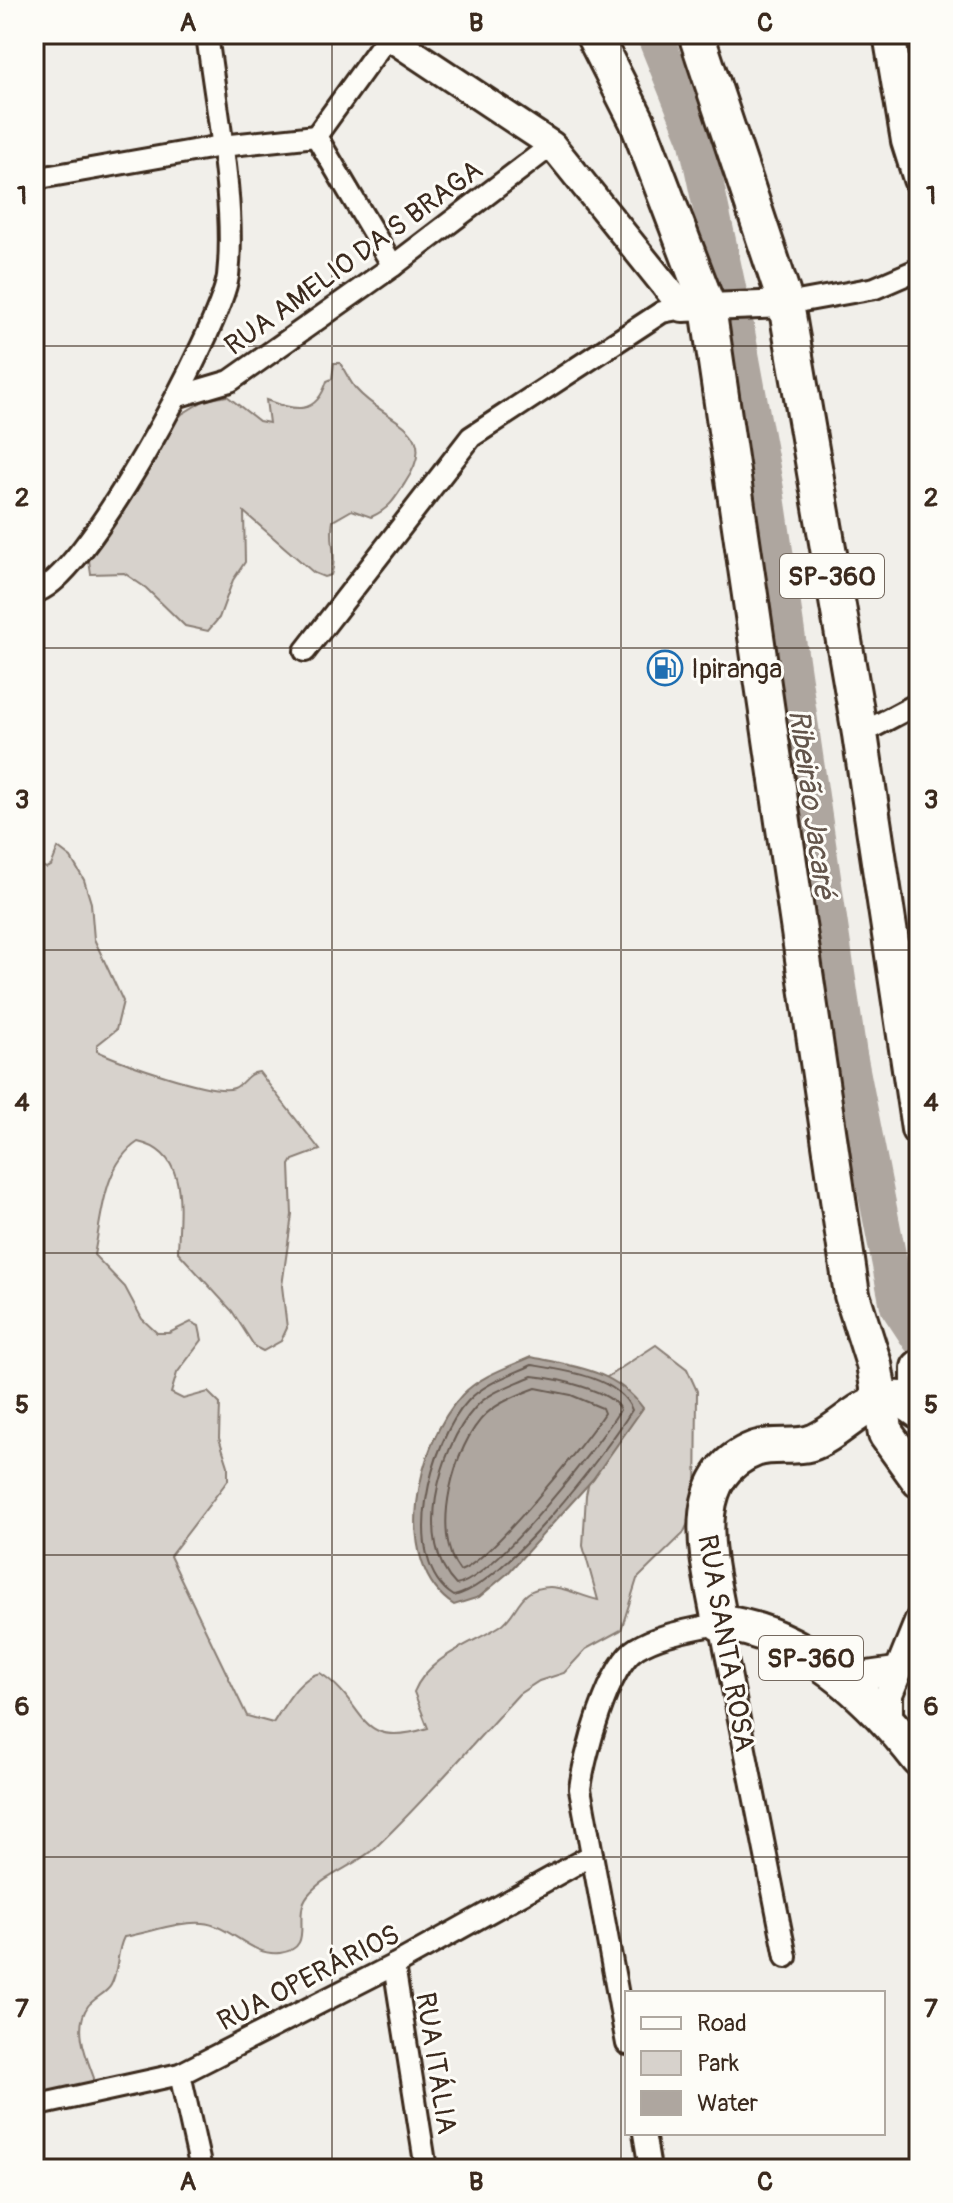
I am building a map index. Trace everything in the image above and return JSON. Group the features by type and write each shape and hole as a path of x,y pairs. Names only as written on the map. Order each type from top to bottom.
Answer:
{"main road":[{"name":"SP-360","path":"593,34 637,121 704,307 852,1295 874,1364 865,1410"},
{"name":"SP-360","path":"696,34 779,304 908,982 919,1129"},
{"path":"889,34 907,141 918,175"},
{"path":"919,1368 919,1386"},
{"path":"919,1411 902,1399 865,1410 919,1480"},
{"name":"RUA SANTA ROSA","path":"720,1623 705,1536 708,1502 717,1480 728,1466 757,1448 815,1442 865,1410"},
{"name":"SP-360","path":"720,1623 745,1626 780,1637 834,1674 889,1721 919,1759"}],"street":[{"path":"34,592 43,591 79,558 179,396 227,280 230,242 207,34"},
{"path":"34,179 221,146 316,136 386,35 552,145 704,307"},
{"path":"316,136 393,266"},
{"name":"RUA AMELIO DA S BRAGA","path":"179,396 230,381 393,266 552,145"},
{"path":"305,651 471,437 662,312 779,304 875,288 919,269"},
{"path":"860,734 919,703"},
{"path":"889,1721 889,1694 919,1620"},
{"path":"625,2033 580,1789 585,1755 596,1719 633,1650 657,1638 720,1623"},
{"name":"RUA SANTA ROSA","path":"720,1623 786,1957"},
{"path":"834,1674 860,1676 896,1671"},
{"name":"RUA OPERÁRIOS","path":"34,2106 180,2074 394,1965 592,1855"},
{"name":"RUA ITÁLIA","path":"394,1965 426,2169"},
{"path":"180,2074 201,2169"},
{"path":"644,2135 650,2169"}],"green space":[{"path":"334,363 340,363 368,401 406,428 414,437 418,449 415,464 405,483 387,507 371,517 352,510 333,521 334,561 331,575 324,577 314,573 244,512 245,562 233,580 219,618 208,631 185,626 146,588 124,573 91,574 88,554 144,455 182,414 205,400 227,396 259,421 269,423 266,400 295,408 311,405 327,381 332,379"},
{"path":"58,848 71,858 84,880 91,903 94,939 123,1001 116,1030 97,1045 97,1051 207,1087 234,1088 251,1074 259,1072 320,1150 293,1160 290,1165 292,1215 282,1286 287,1328 281,1341 263,1351 255,1347 232,1311 178,1252 178,1186 174,1171 155,1148 138,1142 117,1164 106,1193 94,1255 125,1287 142,1319 157,1333 169,1333 191,1322 199,1326 202,1340 177,1373 171,1393 183,1399 208,1392 220,1404 219,1438 228,1466 228,1480 170,1556 247,1716 273,1723 299,1686 320,1673 336,1685 374,1729 404,1734 428,1728 414,1692 420,1680 439,1661 500,1626 531,1591 556,1587 598,1600 583,1546 586,1495 595,1454 595,1385 656,1345 687,1369 697,1391 696,1506 683,1534 637,1579 621,1630 586,1649 564,1673 539,1681 519,1694 377,1846 315,1888 303,1903 298,1945 291,1950 270,1953 250,1946 222,1929 202,1923 174,1925 124,1937 111,1985 88,2006 81,2023 82,2042 94,2078 90,2088 34,2100 34,1313 41,1299 34,1252 34,863 46,868 51,866"}],"water":[{"path":"531,1357 578,1367 607,1378 632,1395 643,1408 593,1479 508,1573 479,1597 454,1605 434,1586 422,1562 417,1533 417,1503 423,1472 446,1416 462,1395 486,1377"}],"waterway":[{"name":"Ribeirão Jacaré","path":"654,34 696,138 734,316 766,490 849,1055 898,1306 919,1338"}],"place":[{"name":"Ipiranga","path":"665,668"}]}
